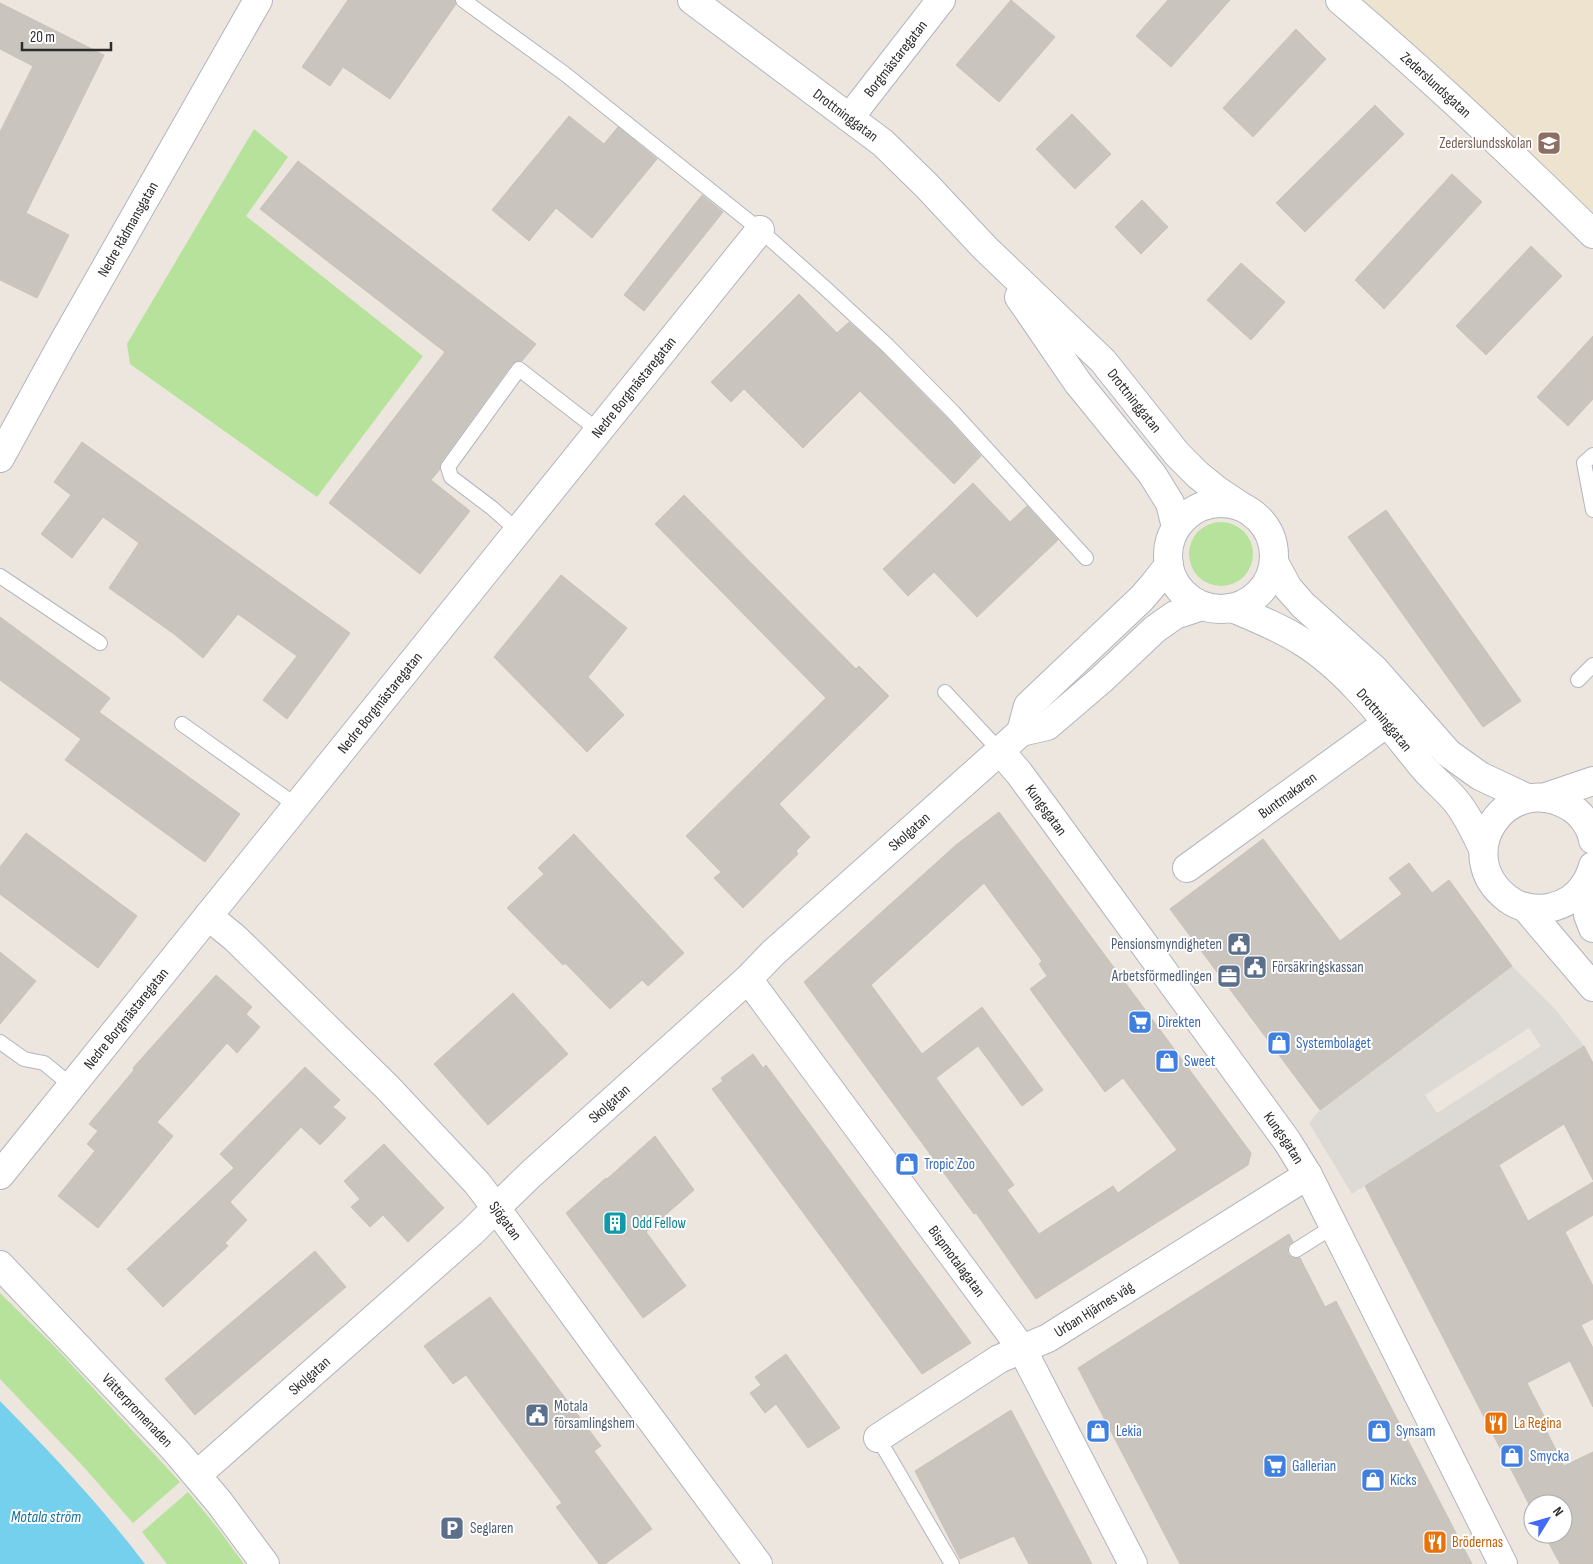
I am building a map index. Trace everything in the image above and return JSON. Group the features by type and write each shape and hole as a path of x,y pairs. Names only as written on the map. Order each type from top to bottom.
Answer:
{"street":[{"name":"Nedre Rådmansgatan","path":"0,458 64,341 258,0"},
{"name":"Drottninggatan","path":"692,0 883,143 927,186 985,248 1103,361 1177,454 1198,475 1242,507"},
{"name":"Borgmästaregatan","path":"850,117 941,0"},
{"name":"Zederslundsgatan","path":"1340,0 1448,95 1593,234"},
{"name":"Nedre Borgmästaregatan","path":"0,1175 760,230"},
{"name":"Drottninggatan","path":"985,248 1078,383 1152,474 1170,503 1176,527"},
{"path":"1224,502 1242,507 1258,518 1268,530 1274,546 1274,562 1270,578 1260,592 1247,602 1232,608 1217,609 1202,606 1180,590 1173,578 1168,552 1171,539 1176,527 1189,513 1206,505 1224,502"},
{"name":"Drottninggatan","path":"1274,562 1288,588 1303,605 1375,670 1448,753 1480,776 1536,798 1561,801 1574,809 1585,821 1593,840"},
{"path":"1021,732 1028,706 1142,598 1169,565"},
{"name":"Skolgatan","path":"197,1475 472,1232 531,1174 748,979 773,953 1021,732 1047,726 1102,679 1155,629 1174,615 1202,606"},
{"name":"Drottninggatan","path":"1232,608 1271,624 1303,642 1331,664 1358,690 1427,772 1455,800 1467,816 1483,849"},
{"name":"Buntmakaren","path":"1187,868 1387,723"},
{"name":"Kungsgatan","path":"1000,751 1039,801 1287,1141 1308,1175 1503,1564"},
{"path":"1589,875 1576,895 1559,905 1539,909 1525,907 1511,901 1499,892 1490,879 1484,864 1483,849 1487,832 1496,817 1510,805 1593,781"},
{"path":"1589,875 1588,915 1593,928"},
{"path":"1525,907 1593,987"},
{"name":"Sjögatan","path":"208,916 242,944 388,1088 477,1183 758,1564"},
{"name":"Bispmotalagatan","path":"748,979 1022,1349 1133,1564"},
{"name":"Urban Hjärnes väg","path":"878,1438 1000,1359 1048,1338 1308,1175"},
{"name":"Vätterpromenaden","path":"0,1265 176,1451 219,1502 265,1564"}],"lane":[{"path":"462,0 565,74 760,230 840,301 888,346 959,419 1086,558"},
{"path":"518,531 492,508 451,477 448,467 519,369 599,431"},
{"path":"1593,455 1584,463 1593,510"},
{"path":"0,576 100,643"},
{"path":"1578,680 1593,665"},
{"path":"945,692 1000,751"},
{"path":"182,724 297,806"},
{"path":"0,1042 24,1059 44,1063 72,1086"},
{"path":"1296,1250 1334,1226"},
{"path":"878,1438 952,1564"}],"shaded area":[{"name":"Zederslundsskolan","path":"1355,0 1593,0 1593,228"},
{"path":"1512,966 1555,1009 1584,1046 1352,1194 1309,1123 1320,1110","holes":["1529,1028 1541,1046 1437,1113 1425,1095"]}],"green space":[{"path":"254,129 288,157 246,216 423,356 317,497 130,364 127,344"},
{"path":"1221,522 1239,528 1247,536 1253,554 1247,572 1239,580 1221,586 1203,580 1195,572 1189,554 1195,536 1203,528"},
{"path":"0,1293 56,1348 180,1482 133,1523 81,1464 0,1379"},
{"path":"188,1492 244,1564 167,1564 142,1532"}],"water":[{"name":"Motala ström","path":"0,1401 75,1480 145,1564 0,1564"}],"building":[{"path":"348,0 454,0 456,4 390,99 343,67 330,86 302,67"},
{"path":"1011,0 1055,37 999,102 956,65"},
{"path":"1168,0 1230,0 1171,67 1136,36"},
{"path":"0,3 104,55 26,213 69,235 37,298 0,280 0,132 33,66 0,49"},
{"path":"1296,29 1326,59 1253,137 1223,108"},
{"path":"1375,105 1404,134 1305,232 1276,203"},
{"path":"1072,114 1111,154 1075,189 1036,149"},
{"path":"569,116 604,144 618,127 657,159 592,238 556,208 529,241 492,210"},
{"path":"298,161 536,344 522,361 516,361 512,364 441,462 440,469 431,480 470,511 420,574 329,503 445,352 260,209"},
{"path":"1452,174 1482,202 1384,309 1355,280"},
{"path":"702,195 723,212 644,311 624,295"},
{"path":"1142,200 1168,227 1141,254 1115,227"},
{"path":"1531,246 1562,276 1486,355 1456,326"},
{"path":"1241,263 1285,302 1251,340 1207,300"},
{"path":"799,294 837,333 849,322 882,352 947,418 981,456 954,484 860,391 803,448 744,389 731,402 711,382"},
{"path":"1593,336 1593,399 1568,426 1537,397"},
{"path":"82,442 350,633 287,719 263,700 297,656 238,614 203,658 174,634 109,588 139,543 103,517 72,558 41,534 71,495 54,482"},
{"path":"973,483 1010,522 1027,506 1058,540 977,617 934,572 908,596 883,569"},
{"path":"684,495 856,669 859,666 889,696 779,804 810,837 796,851 798,854 743,908 714,878 721,872 686,836 826,698 655,524"},
{"path":"1386,510 1521,701 1483,727 1348,537"},
{"path":"561,575 627,628 588,677 624,715 587,752 494,657"},
{"path":"0,617 110,698 99,712 240,814 205,862 65,760 81,739 0,680"},
{"path":"999,812 1251,1153 1248,1165 1036,1299 976,1213 974,1214 804,982 956,845","holes":["984,883 1042,961 1039,964 1047,976 1030,989 1105,1092 1123,1078 1177,1150 1118,1193 1113,1186 1039,1234 1007,1190 1014,1185 936,1078 978,1046 1022,1106 1043,1090 982,1007 922,1054 871,985"]},
{"path":"26,833 137,916 98,968 0,894 0,867"},
{"path":"574,834 684,953 648,986 642,980 610,1009 507,908 544,874 538,868"},
{"path":"1263,839 1340,941 1402,894 1389,878 1409,863 1432,893 1449,880 1512,966 1320,1110 1170,909"},
{"path":"0,952 36,981 0,1024"},
{"path":"216,975 252,1007 246,1014 260,1027 237,1053 227,1043 157,1122 173,1136 98,1228 58,1196 95,1151 87,1144 98,1131 89,1124 134,1070 133,1068"},
{"path":"513,993 568,1054 488,1125 434,1064"},
{"path":"1584,1046 1593,1063 1593,1180 1564,1124 1499,1165 1528,1221 1593,1182 1593,1215 1565,1232 1593,1286 1593,1319 1581,1325 1593,1348 1593,1407 1570,1361 1527,1383 1547,1422 1543,1424 1564,1466 1593,1452 1593,1564 1560,1564 1549,1544 1573,1544 1573,1494 1524,1494 1365,1186"},
{"path":"753,1054 763,1068 766,1065 971,1343 922,1374 712,1089 723,1081 721,1078"},
{"path":"305,1067 340,1100 333,1107 346,1118 320,1145 301,1127 230,1202 247,1220 225,1243 228,1246 163,1307 127,1269 234,1168 220,1154"},
{"name":"Odd Fellow","path":"655,1136 694,1190 646,1232 686,1286 643,1318 566,1213"},
{"path":"384,1144 444,1208 408,1242 383,1215 370,1227 351,1207 360,1199 344,1181"},
{"name":"Gallerian","path":"1289,1234 1293,1242 1288,1246 1288,1254 1292,1258 1300,1258 1325,1307 1336,1301 1472,1564 1180,1564 1078,1368"},
{"path":"315,1251 346,1287 195,1415 165,1379"},
{"name":"Motala församlingshem","path":"490,1297 601,1446 594,1451 652,1529 605,1564 599,1564 556,1507 562,1503 466,1375 453,1384 424,1346"},
{"path":"786,1354 840,1428 808,1448 776,1404 765,1413 750,1393 761,1385 755,1377"},
{"path":"1011,1410 1092,1564 1029,1564 1014,1536 960,1559 915,1471"}],"place":[{"name":"Zederslundsskolan","path":"1549,143"},
{"name":"Pensionsmyndigheten","path":"1239,944"},
{"name":"Försäkringskassan","path":"1255,967"},
{"name":"Arbetsförmedlingen","path":"1229,976"},
{"name":"Direkten","path":"1140,1022"},
{"name":"Systembolaget","path":"1279,1043"},
{"name":"Sweet","path":"1167,1061"},
{"name":"Tropic Zoo","path":"907,1164"},
{"name":"Odd Fellow","path":"615,1223"},
{"name":"Motala församlingshem","path":"537,1415"},
{"name":"La Regina","path":"1496,1423"},
{"name":"Lekia","path":"1098,1431"},
{"name":"Synsam","path":"1379,1431"},
{"name":"Smycka","path":"1512,1456"},
{"name":"Gallerian","path":"1275,1466"},
{"name":"Kicks","path":"1373,1480"},
{"name":"Seglaren","path":"452,1528"},
{"name":"Brödernas","path":"1435,1542"}]}
